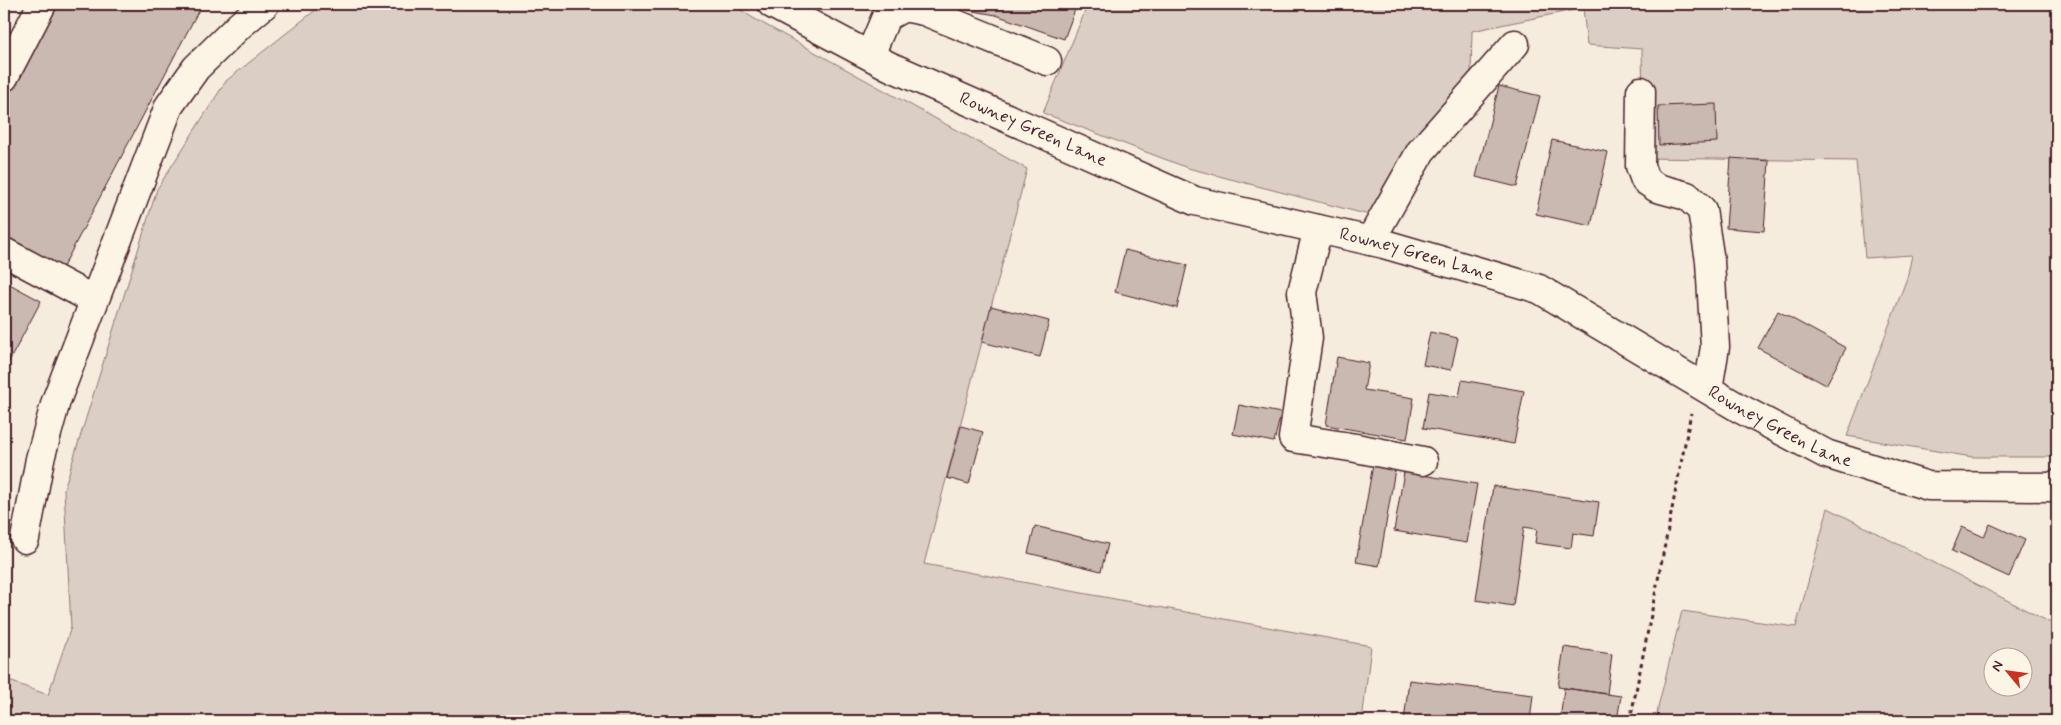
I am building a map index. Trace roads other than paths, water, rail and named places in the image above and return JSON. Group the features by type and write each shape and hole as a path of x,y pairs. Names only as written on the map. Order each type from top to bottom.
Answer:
{"street":[{"path":"4,77 42,4"},
{"path":"25,539 40,458 56,401 169,106 196,68 240,25 265,4"},
{"name":"Rowney Green Lane","path":"772,4 870,55 1032,130 1195,201 1370,241 1539,289 1739,408 1826,454 1928,486 2052,487 2057,484"},
{"path":"870,55 886,17 904,7 924,11 1047,61"},
{"path":"1370,241 1421,151 1515,44"},
{"path":"1642,91 1640,166 1645,180 1657,188 1687,196 1702,210 1710,261 1715,347 1702,386"},
{"path":"1318,229 1302,292 1308,338 1292,438 1423,461"},
{"path":"4,252 94,300"}]}
